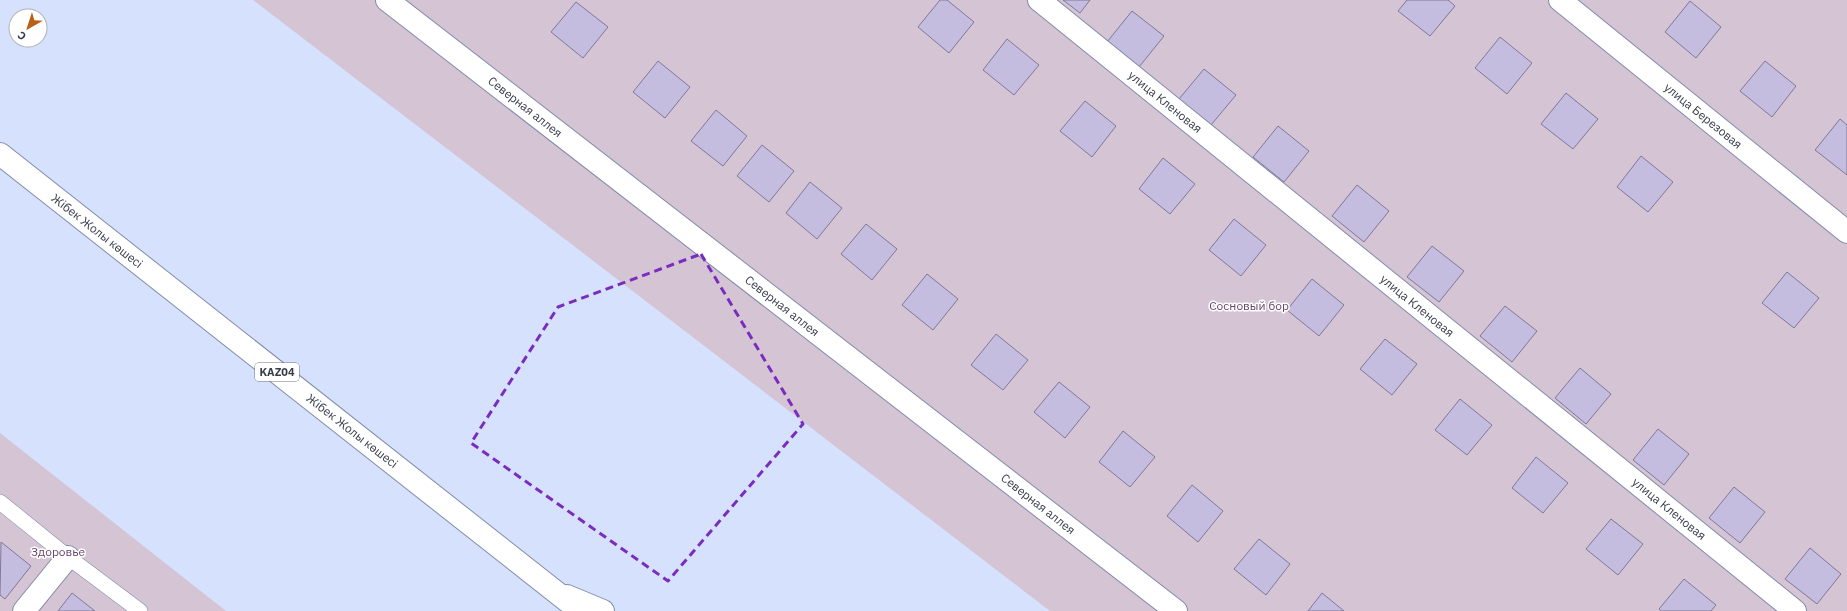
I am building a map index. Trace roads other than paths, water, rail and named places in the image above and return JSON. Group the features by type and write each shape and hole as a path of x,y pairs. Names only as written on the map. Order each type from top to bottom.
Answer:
{"main road":[{"name":"Северная аллея","path":"387,0 1176,611"},
{"name":"улица Кленовая","path":"1039,0 1795,611"},
{"name":"улица Березовая","path":"1560,0 1847,232"},
{"name":"Жібек Жолы көшесі","path":"0,154 553,590"},
{"path":"24,611 68,557"},
{"path":"553,590 580,611"},
{"name":"KАZ04","path":"553,590 602,611"}],"lane":[{"path":"0,502 68,557 140,611"}],"park label":[{"name":"Сосновый бор","path":"1249,306"},
{"name":"Здоровье","path":"58,552"}]}
